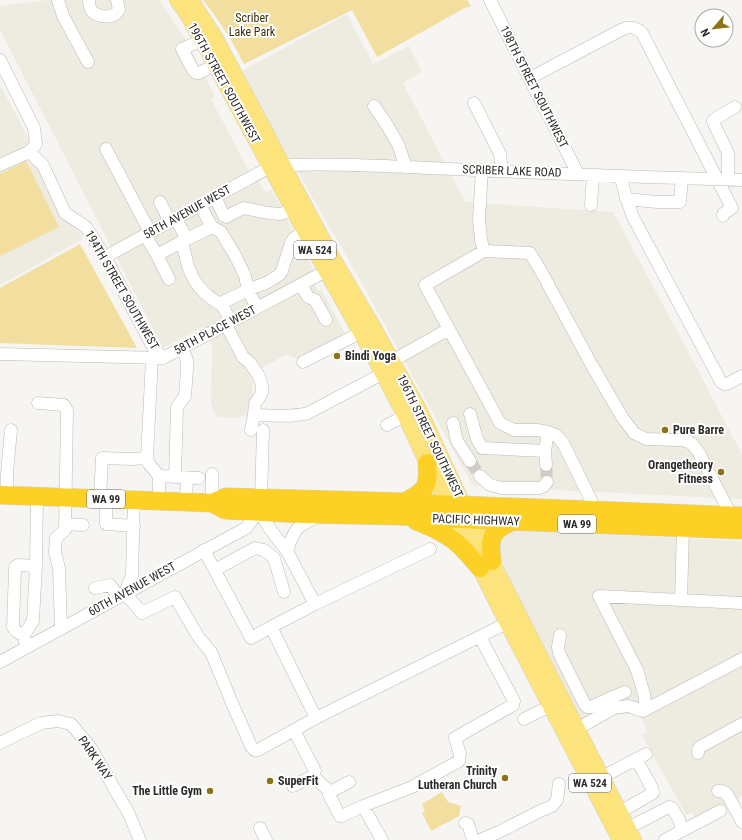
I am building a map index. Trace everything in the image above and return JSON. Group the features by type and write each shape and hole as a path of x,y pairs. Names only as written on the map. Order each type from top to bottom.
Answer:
{"highway":[{"path":"427,463 428,475 425,488 402,509 428,526 445,534 486,565 492,537 498,529 513,521"},
{"name":"PACIFIC HIGHWAY","path":"3,495 36,505 65,498 212,503 225,510 260,505 459,512 592,510 737,516"},
{"name":"PACIFIC HIGHWAY","path":"260,505 304,514 402,509"},
{"name":"PACIFIC HIGHWAY","path":"459,512 513,521 742,530"}],"main road":[{"name":"196TH STREET SOUTHWEST","path":"177,0 187,14 215,65 346,280 421,413 459,512 486,565 533,642 620,812 627,836"},
{"name":"196TH STREET SOUTHWEST","path":"191,0 215,37 276,166 293,210 371,351 405,416 427,463 459,512"},
{"path":"326,271 331,270 337,278 342,281 346,280"},
{"path":"371,351 384,361 392,361"},
{"name":"196TH STREET SOUTHWEST","path":"486,565 507,623 550,706 584,771 627,836"},
{"path":"507,623 512,623 523,638 533,642"},
{"path":"561,727 577,728"},
{"path":"584,771 589,771 602,777"}],"street":[{"path":"58,0 63,16 88,62"},
{"path":"89,0 90,9 94,13 98,15 112,16 119,10 117,0"},
{"name":"198TH STREET SOUTHWEST","path":"490,0 578,174"},
{"path":"530,78 621,30 628,27 639,29 723,179 732,208 725,212 723,216"},
{"path":"202,40 182,49 196,73 215,65"},
{"path":"0,60 34,128 36,144 29,152 0,164"},
{"path":"474,103 500,154 502,171"},
{"path":"374,106 398,144 406,167"},
{"path":"723,179 728,154 713,121 735,108"},
{"path":"106,150 169,279"},
{"name":"194TH STREET SOUTHWEST","path":"29,152 43,165 65,213 86,227 105,258 153,347 157,358"},
{"name":"SCRIBER LAKE ROAD","path":"276,166 406,167 742,180"},
{"name":"58TH AVENUE WEST","path":"105,258 200,205 276,166"},
{"path":"482,170 479,219 480,240 484,251"},
{"path":"591,206 594,175"},
{"path":"621,176 626,199 633,217 721,382 727,384 742,376"},
{"path":"626,199 657,202 680,202 682,178"},
{"path":"215,197 224,216 226,217 244,208 280,214 293,210"},
{"path":"160,202 173,220 184,240 190,271 196,282 202,291 221,304 243,357 250,363 262,386 262,394 256,404 251,430"},
{"path":"200,205 212,227 221,232 236,257 245,276 248,290 257,308"},
{"path":"157,255 212,227"},
{"path":"221,304 279,276 291,243 294,238 305,232"},
{"path":"592,510 591,500 563,443 556,435 537,430 514,430 500,423 425,285 484,251 530,253 590,362 622,417 634,433 646,439 679,440 687,441 692,444 737,516"},
{"name":"58TH PLACE WEST","path":"0,354 157,358 182,348 326,271"},
{"path":"279,276 287,292"},
{"path":"301,285 308,297 315,300 326,320"},
{"path":"392,361 449,329"},
{"path":"303,362 360,333"},
{"path":"182,348 187,360 185,396 177,407 187,478 186,502"},
{"path":"157,358 147,458 149,464 159,476 158,501"},
{"path":"254,415 293,416 308,413 382,374"},
{"path":"38,403 64,405 67,411 65,524 64,530 56,538 56,552 59,568 61,628"},
{"path":"470,414 477,439 482,448 545,451"},
{"path":"387,426 405,416"},
{"path":"453,423 457,441 470,461"},
{"path":"3,495 5,450 11,430"},
{"path":"263,430 260,505 270,530 287,551 315,604"},
{"path":"546,465 545,451 548,432"},
{"path":"134,526 106,524 103,499 102,458 147,458"},
{"path":"212,474 212,503"},
{"path":"159,476 187,478"},
{"path":"480,476 490,485 502,488 540,488 547,482"},
{"path":"122,595 132,575 134,500"},
{"path":"25,641 33,621 36,566 36,505"},
{"name":"60TH AVENUE WEST","path":"0,662 25,641 61,628 246,528 260,505"},
{"path":"287,551 291,538 297,528 305,522 325,513"},
{"path":"65,524 83,525"},
{"path":"681,600 683,528"},
{"path":"215,570 255,548 264,550 274,558 284,592"},
{"path":"204,550 251,638 315,604 430,549"},
{"path":"25,641 13,627 15,569 18,565 36,566"},
{"path":"95,588 110,585 142,613 175,597 199,638 211,652 232,703 254,750 258,750 316,718 507,623"},
{"path":"643,711 645,701 644,694 637,670 599,596 742,603"},
{"path":"271,627 316,718"},
{"path":"560,635 558,653 585,705 592,707 625,692"},
{"path":"313,776 330,792 329,795 340,816 342,816 363,806 412,787 459,761 460,754 455,738 513,706 514,701 480,636"},
{"path":"577,728 614,708 628,706 643,711 742,659"},
{"path":"524,719 550,706"},
{"name":"PARK WAY","path":"0,744 41,723 58,721 71,724 91,748 128,812 140,840"},
{"path":"698,753 700,747 742,724"},
{"path":"293,786 313,776 315,771 294,730"},
{"path":"602,777 641,757 653,793 620,812"},
{"path":"330,792 349,782"},
{"path":"480,840 552,806 557,800 559,784"},
{"path":"718,791 722,791 727,794 742,822"},
{"path":"363,806 382,840"},
{"path":"627,836 669,807 672,808 681,824 680,832"},
{"path":"665,840 720,810"},
{"path":"465,823 468,824 472,840"},
{"path":"260,828 266,840"}],"shaded area":[{"path":"48,0 159,0 186,40 215,96 211,99 249,171 266,192 272,190 313,268 317,290 322,291 346,335 300,359 285,355 253,373 252,413 237,418 216,417 211,403 212,346 203,327 163,348 0,30 0,6"},
{"path":"347,14 373,64 409,46 422,72 403,83 465,202 613,212 742,455 742,499 473,486 359,278 240,72"},
{"path":"0,85 83,239 0,285"},
{"path":"510,530 742,541 742,796 697,820 692,813 686,815 642,735 647,731 640,716 630,714 616,715 584,731 496,553 495,541"}],"green space":[{"name":"Scriber Lake Park","path":"203,0 467,0 471,6 377,57 352,10 244,64 215,15"},
{"path":"26,161 59,227 0,256 0,174"},
{"path":"80,244 137,348 0,343 0,288"},
{"path":"442,792 448,802 461,806 459,816 431,831 422,813 425,811 422,804"}],"tunnel":[{"path":"470,461 480,476"},
{"path":"546,465 547,482"}],"place":[{"name":"Bindi Yoga","path":"337,356"},
{"name":"Pure Barre","path":"665,430"},
{"name":"Orangetheory Fitness","path":"721,472"},
{"name":"Trinity Lutheran Church","path":"505,778"},
{"name":"SuperFit","path":"270,781"},
{"name":"The Little Gym","path":"210,791"}]}
